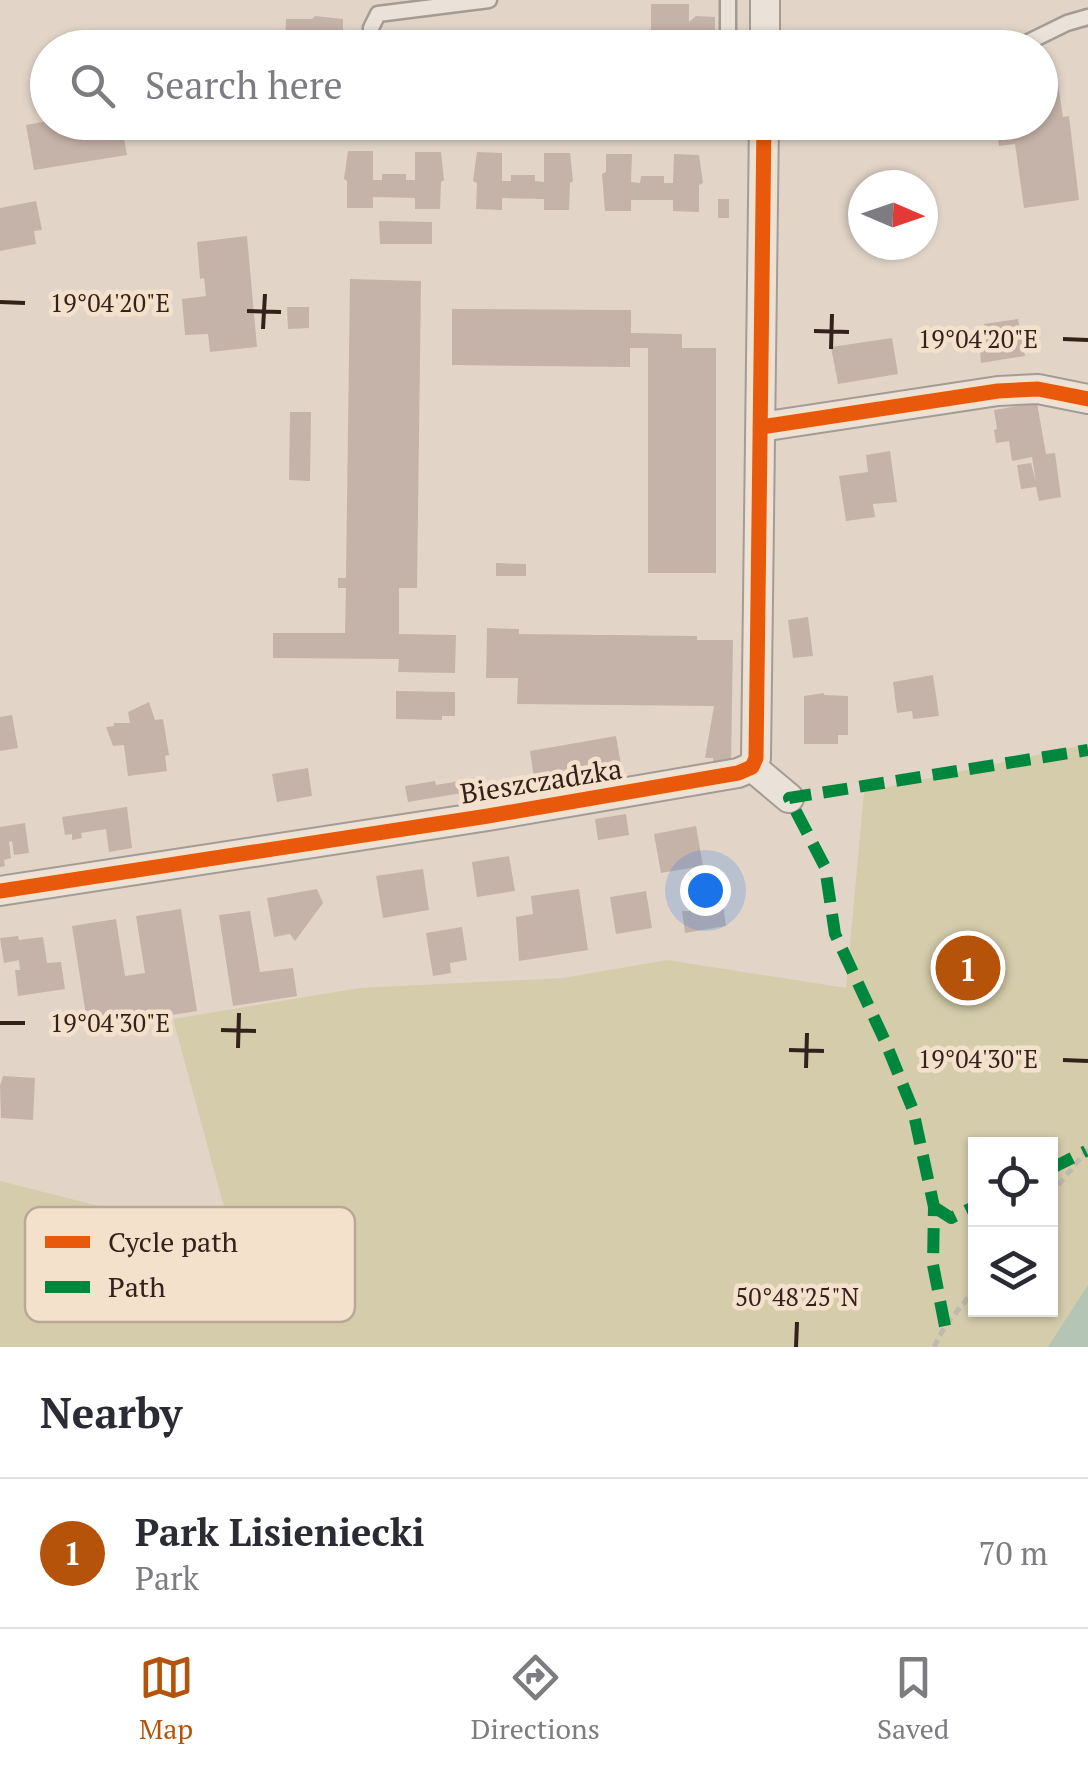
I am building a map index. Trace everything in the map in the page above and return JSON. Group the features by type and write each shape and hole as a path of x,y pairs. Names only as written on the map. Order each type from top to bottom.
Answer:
{"street":[{"path":"765,0 765,30"},
{"path":"764,140 756,758 752,768 789,798"},
{"path":"761,427 998,391 1038,388 1088,399"},
{"name":"Bieszczadzka","path":"0,890 488,816 752,768"}],"lane":[{"path":"372,30 378,14 489,0"},
{"path":"728,0 728,30"},
{"path":"1051,30 1088,17"}],"path":[{"path":"1058,1185 1088,1149"},
{"path":"934,1347 968,1298"}],"shaded area":[{"path":"1088,744 1088,1347 0,1347 0,1181 103,1207 25,1207 25,1322 355,1322 355,1207 224,1207 173,1019 360,988 563,978 667,960 846,988 864,792"},
{"path":"1088,1285 1088,1347 1048,1347"}],"building":[{"path":"651,4 689,4 689,22 696,16 715,17 715,30 651,30"},
{"path":"286,19 343,19 343,30 286,30"},
{"path":"1058,84 1063,117 1069,116 1079,200 1024,208 1015,144 999,146 998,140 1058,140"},
{"path":"30,124 30,140 124,140 127,155 34,170 26,125"},
{"path":"348,151 373,151 373,180 382,180 382,174 406,174 406,180 415,180 415,152 441,152 444,180 440,209 415,209 415,198 373,197 373,208 347,208 344,179"},
{"path":"477,152 502,153 502,181 511,181 511,175 535,175 535,181 544,182 544,153 570,153 573,181 569,210 544,210 544,199 502,198 502,210 476,209 477,183 473,181"},
{"path":"606,154 632,154 631,182 640,183 641,176 664,176 664,183 673,183 674,154 699,155 703,183 699,185 699,212 673,211 673,200 631,200 631,211 605,211 602,174 606,172"},
{"path":"718,199 729,199 729,218 718,218"},
{"path":"36,201 42,230 34,231 36,244 0,251 0,208"},
{"path":"379,221 432,222 432,244 380,244"},
{"path":"247,236 257,347 210,352 208,334 185,335 182,299 206,296 204,278 200,279 197,242"},
{"path":"350,279 421,281 417,588 399,588 399,634 456,635 455,673 398,672 399,659 273,658 273,633 345,633 346,588 338,588 338,578 346,578"},
{"path":"287,307 309,307 309,328 288,329"},
{"path":"452,309 631,310 631,333 682,334 682,348 716,348 716,573 648,573 648,348 630,348 630,367 452,365"},
{"path":"1018,319 1025,356 981,363 980,350 974,348 973,342 976,336 985,334 984,324"},
{"path":"892,338 898,374 838,384 831,347"},
{"path":"1037,403 1046,454 1055,453 1061,497 1039,501 1036,487 1021,489 1017,465 1031,463 1036,482 1032,457 1012,461 1009,441 996,443 994,430 994,410"},
{"path":"290,412 311,412 310,481 289,480"},
{"path":"890,451 897,502 873,504 875,517 846,521 839,476 868,472 866,455"},
{"path":"496,563 526,564 526,576 496,576"},
{"path":"808,617 813,656 793,658 788,620"},
{"path":"487,628 519,629 519,634 733,640 731,764 713,764 713,758 705,758 714,706 517,704 518,678 486,678"},
{"path":"933,675 939,716 913,719 912,711 897,713 893,682"},
{"path":"396,691 455,692 455,716 442,716 442,720 396,719"},
{"path":"804,696 848,696 848,735 838,735 838,744 804,744"},
{"path":"149,702 155,720 163,719 169,755 165,756 167,771 128,776 124,745 113,746 106,727 130,723 128,712"},
{"path":"12,715 18,748 0,751 0,717"},
{"path":"616,736 622,770 535,785 530,751"},
{"path":"308,768 312,796 277,802 272,774"},
{"path":"435,781 436,785 460,781 462,793 408,802 405,786"},
{"path":"127,807 132,848 109,852 106,829 81,833 82,838 72,840 72,834 65,835 62,817"},
{"path":"626,814 629,835 598,840 595,819"},
{"path":"25,823 29,853 14,855 12,841 9,842 11,858 0,867 0,827"},
{"path":"696,826 703,866 661,873 654,834"},
{"path":"509,856 515,891 477,897 472,862"},
{"path":"423,869 429,910 383,918 376,876"},
{"path":"317,889 323,903 295,941 290,934 274,937 267,898"},
{"path":"579,889 588,950 519,961 516,917 533,914 531,896"},
{"path":"646,891 652,928 616,934 610,897"},
{"path":"723,904 726,926 685,933 682,911 701,911 701,907"},
{"path":"181,909 197,1011 88,1028 72,926 116,919 125,976 145,973 136,916"},
{"path":"250,911 260,972 293,968 297,996 233,1006 219,915"},
{"path":"462,927 467,960 450,963 451,973 433,976 426,933"},
{"path":"18,936 19,940 43,937 47,963 61,962 65,989 18,996 15,970 20,970 19,960 4,963 0,938"},
{"path":"3,1076 35,1078 33,1120 1,1118"}],"marked path":[{"path":"945,1326 933,1265 934,1207 913,1110 835,934 825,867 789,798 1088,750"},
{"path":"1058,1165 1086,1151"},
{"path":"934,1207 951,1218 968,1210"}],"cycle path":[{"path":"0,891 488,816 738,773 752,767 756,758 764,140"},
{"path":"761,427 998,391 1038,389 1088,399"}],"place":[{"name":"Park Lisieniecki","path":"968,968"}]}
